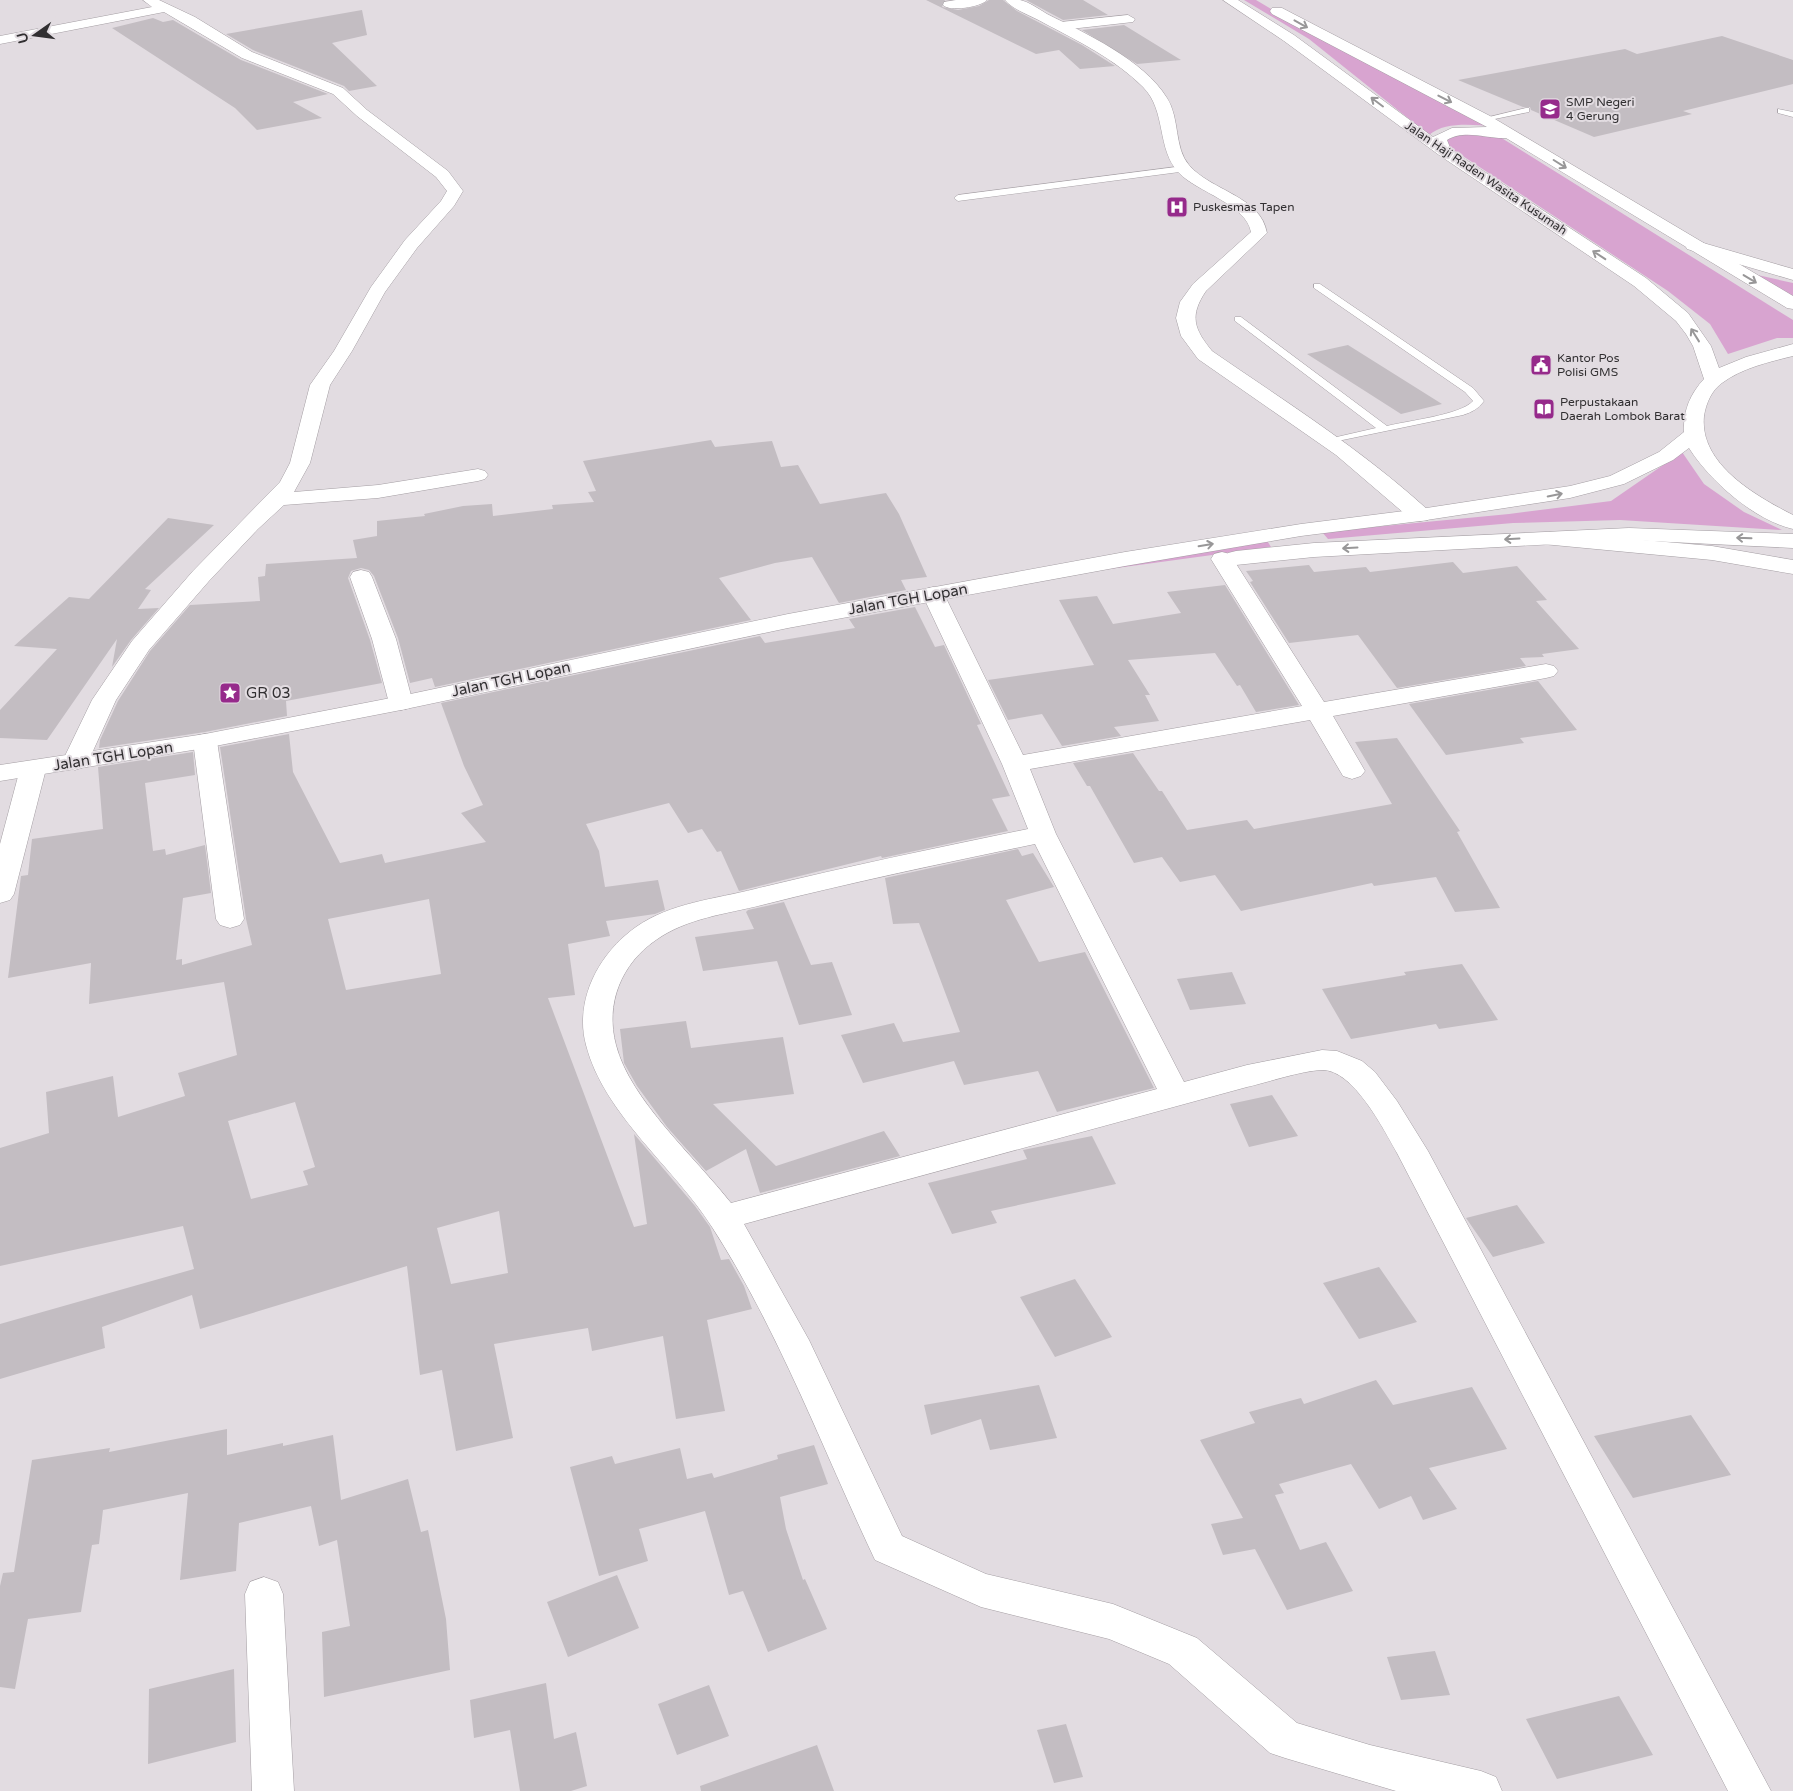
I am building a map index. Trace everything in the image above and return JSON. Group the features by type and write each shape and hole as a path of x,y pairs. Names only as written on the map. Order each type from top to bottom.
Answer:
{"main road":[{"path":"949,5 981,0"},
{"path":"1011,0 1061,26 1114,59 1153,88 1170,118 1174,147 1184,169 1254,218 1260,228 1259,233 1252,241 1217,268 1200,286 1188,305 1185,329 1190,339 1205,356 1332,441 1401,496 1420,515"},
{"name":"Jalan Haji Raden Wasita Kusumah","path":"1229,0 1289,38 1444,152 1640,282 1682,317 1694,332 1702,346 1714,380"},
{"path":"0,40 158,4 247,55 338,91 362,113 442,174 455,191 448,203 411,244 377,291 343,351 320,384 300,464 290,484 278,499 250,524 200,576 140,646 104,700 75,762"},
{"path":"1266,5 1519,138 1793,304"},
{"path":"1061,26 1128,19"},
{"path":"1444,152 1439,139 1450,133 1489,131 1519,138"},
{"path":"1693,245 1793,275"},
{"path":"1793,350 1749,361 1714,380 1695,405 1694,434 1704,455 1722,476 1748,497 1793,523"},
{"path":"1021,579 1199,546 1542,497 1617,480 1666,456 1694,434"},
{"path":"278,499 334,497 389,491 478,476"},
{"path":"1301,530 1314,550"},
{"path":"1021,579 1314,550 1538,537 1630,534 1793,541"},
{"path":"1538,537 1712,554 1793,567"},
{"path":"1222,559 1318,710 1352,771"},
{"path":"361,577 384,639 401,703"},
{"name":"Jalan TGH Lopan","path":"0,773 206,741 401,703 682,642 1021,579"},
{"path":"933,594 1015,764 1043,834 1175,1095"},
{"path":"1015,764 1546,672"},
{"path":"206,741 230,919"},
{"path":"0,894 33,768"},
{"path":"1043,834 829,879 674,919 648,932 617,960 599,995 596,1020 601,1047 613,1075 636,1108 723,1217 768,1295 819,1392 888,1548 982,1590 1113,1622 1184,1651 1285,1739 1370,1765 1481,1791"},
{"path":"723,1217 1247,1076 1322,1060 1333,1060 1346,1065 1364,1081 1382,1103 1412,1151 1750,1791"},
{"path":"264,1594 273,1791"}],"lane":[{"path":"1485,119 1526,110"},
{"path":"1781,111 1793,115"},
{"path":"958,198 1184,169"},
{"path":"1317,286 1469,390 1479,401 1474,408 1459,413 1332,441"},
{"path":"1238,319 1384,429"}],"shaded area":[{"path":"1244,0 1256,0 1321,39 1493,126 1451,126 1429,135 1309,39"},
{"path":"1473,132 1500,137 1793,320 1793,338 1777,338 1728,354 1710,324 1668,291 1443,143 1450,135"},
{"path":"1753,274 1793,283 1793,301"},
{"path":"1682,452 1704,484 1744,512 1782,530 1620,520 1513,523 1328,539 1322,532 1509,514 1611,501"},
{"path":"1266,539 1271,547 1102,570"}],"building":[{"path":"926,0 945,0 942,7 958,10 979,6 989,0 1003,0 1017,11 1082,45 1115,66 1080,69 1059,50 1036,54"},
{"path":"1026,0 1083,0 1108,15 1063,20"},
{"path":"362,10 367,35 332,43 377,86 349,91 344,86 253,50 226,34"},
{"path":"153,18 163,22 173,20 241,60 328,94 293,102 322,118 257,130 235,108 112,28"},
{"path":"1124,25 1181,60 1137,64 1082,30"},
{"path":"1722,36 1793,60 1793,84 1683,111 1692,114 1594,137 1531,110 1530,107 1523,107 1458,80 1625,49 1637,54"},
{"path":"1348,345 1442,404 1401,414 1307,354"},
{"path":"711,440 715,447 772,441 781,467 798,465 820,504 886,493 899,514 927,577 901,580 906,590 839,603 812,557 775,563 719,578 751,620 435,687 432,678 410,683 398,638 374,576 369,570 361,568 351,571 348,578 370,640 382,683 286,701 287,716 205,732 99,748 100,740 118,701 150,651 190,605 260,601 258,577 265,576 266,564 357,558 353,540 377,536 377,521 425,516 424,514 463,506 492,504 493,516 553,509 552,505 594,502 588,492 596,491 583,461"},
{"path":"168,518 214,525 145,589 151,590 138,609 159,608 131,640 112,667 117,639 47,740 0,738 0,710 57,649 14,646 69,597 89,599"},
{"path":"1453,562 1463,573 1517,566 1547,600 1536,601 1579,649 1542,654 1544,657 1520,658 1526,666 1397,688 1358,635 1289,643 1250,582 1253,581 1246,571 1309,565 1314,572 1366,567 1370,572"},
{"path":"1225,585 1299,705 1256,712 1240,685 1237,686 1215,653 1128,660 1150,695 1145,695 1159,721 1114,727 1121,736 1062,746 1042,714 1008,720 988,680 1094,665 1059,600 1097,596 1113,624 1181,613 1167,592"},
{"path":"915,607 935,647 944,645 981,724 977,725 1010,796 992,799 1008,831 882,858 881,856 739,891 721,851 717,852 702,829 688,833 669,803 586,824 599,851 605,887 658,880 665,910 655,914 606,921 610,936 568,944 575,995 548,998 634,1227 647,1224 634,1134 695,1206 710,1227 721,1260 729,1259 744,1286 752,1309 707,1320 725,1411 676,1419 663,1336 592,1351 588,1328 494,1344 513,1438 456,1451 442,1370 420,1375 407,1266 200,1329 192,1295 102,1327 105,1348 0,1379 0,1324 194,1269 183,1226 0,1266 0,1148 49,1133 46,1092 113,1076 118,1117 185,1096 178,1073 237,1055 224,982 89,1004 91,963 8,978 21,876 28,875 32,839 103,829 98,767 193,752 195,775 145,783 153,851 165,849 166,855 205,845 211,893 183,898 176,960 182,959 182,965 252,945 246,919 220,747 289,734 293,772 340,863 382,854 385,863 486,842 461,813 483,805 464,766 441,703 760,636 765,643 855,628 849,619","holes":["429,899 441,974 346,990 328,919","295,1102 315,1167 303,1171 308,1185 251,1199 228,1121","499,1211 508,1273 451,1284 437,1228"]},
{"path":"1538,681 1577,730 1520,738 1524,743 1446,755 1409,704"},
{"path":"1397,738 1460,831 1457,832 1500,908 1455,912 1436,877 1374,886 1372,883 1241,911 1215,875 1180,882 1162,857 1134,863 1090,786 1087,786 1073,763 1133,753 1159,791 1162,791 1187,830 1247,820 1254,829 1392,804 1355,742"},
{"path":"1018,849 1022,856 1033,853 1054,887 1006,900 1039,962 1085,952 1154,1088 1057,1112 1038,1071 964,1085 954,1061 863,1083 841,1035 894,1023 903,1042 960,1032 919,923 893,924 885,878"},
{"path":"784,902 811,965 832,962 852,1015 799,1025 777,961 703,971 695,937 754,929 746,912 748,910"},
{"path":"1462,964 1498,1020 1439,1029 1436,1024 1351,1039 1322,989 1406,975 1404,972"},
{"path":"1232,972 1246,1004 1190,1010 1177,979"},
{"path":"686,1021 691,1048 783,1037 794,1094 713,1104 776,1166 884,1131 900,1156 760,1193 746,1149 706,1171 667,1127 637,1086 624,1063 620,1029"},
{"path":"1272,1095 1298,1136 1249,1147 1230,1104"},
{"path":"1092,1136 1116,1184 991,1211 997,1223 952,1234 928,1183 1027,1159 1023,1150"},
{"path":"1517,1205 1545,1243 1493,1257 1466,1218"},
{"path":"1379,1267 1417,1322 1359,1339 1323,1283"},
{"path":"1075,1279 1112,1337 1055,1357 1020,1297"},
{"path":"1376,1380 1393,1405 1472,1387 1507,1449 1429,1468 1457,1509 1423,1520 1411,1496 1379,1509 1351,1464 1279,1484 1284,1493 1275,1495 1300,1550 1326,1542 1353,1591 1287,1610 1255,1549 1223,1555 1211,1524 1243,1518 1200,1440 1255,1423 1249,1412 1301,1398 1304,1404"},
{"path":"1039,1385 1057,1438 990,1450 981,1419 931,1435 924,1405"},
{"path":"1691,1415 1731,1475 1633,1498 1594,1436"},
{"path":"227,1429 227,1455 283,1443 283,1446 333,1435 341,1500 408,1479 421,1532 428,1530 446,1619 450,1670 324,1697 322,1632 350,1626 337,1540 319,1546 311,1506 239,1523 236,1571 180,1580 188,1493 103,1510 99,1544 92,1545 81,1612 28,1619 15,1689 0,1687 0,1586 3,1573 14,1572 32,1460 110,1448 109,1452"},
{"path":"814,1445 828,1484 780,1497 786,1529 803,1580 805,1579 827,1629 768,1652 743,1591 729,1595 705,1511 639,1529 648,1561 599,1576 570,1467 612,1456 615,1464 680,1448 687,1479 712,1473 714,1478 778,1459 777,1455"},
{"path":"617,1575 639,1628 568,1657 547,1602"},
{"path":"1435,1651 1450,1695 1401,1700 1387,1657"},
{"path":"234,1669 236,1742 148,1764 149,1689"},
{"path":"546,1683 554,1739 576,1732 587,1786 571,1791 520,1791 510,1730 474,1738 470,1700"},
{"path":"709,1685 729,1736 677,1755 658,1704"},
{"path":"1619,1696 1653,1755 1557,1779 1526,1719"},
{"path":"1066,1724 1083,1777 1054,1783 1037,1730"},
{"path":"817,1745 834,1791 701,1791 700,1786"}],"place":[{"name":"SMP Negeri 4 Gerung","path":"1550,109"},
{"name":"Puskesmas Tapen","path":"1177,207"},
{"name":"Kantor Pos Polisi GMS","path":"1541,365"},
{"name":"Perpustakaan Daerah Lombok Barat","path":"1544,409"},
{"name":"GR 03","path":"230,693"}]}
